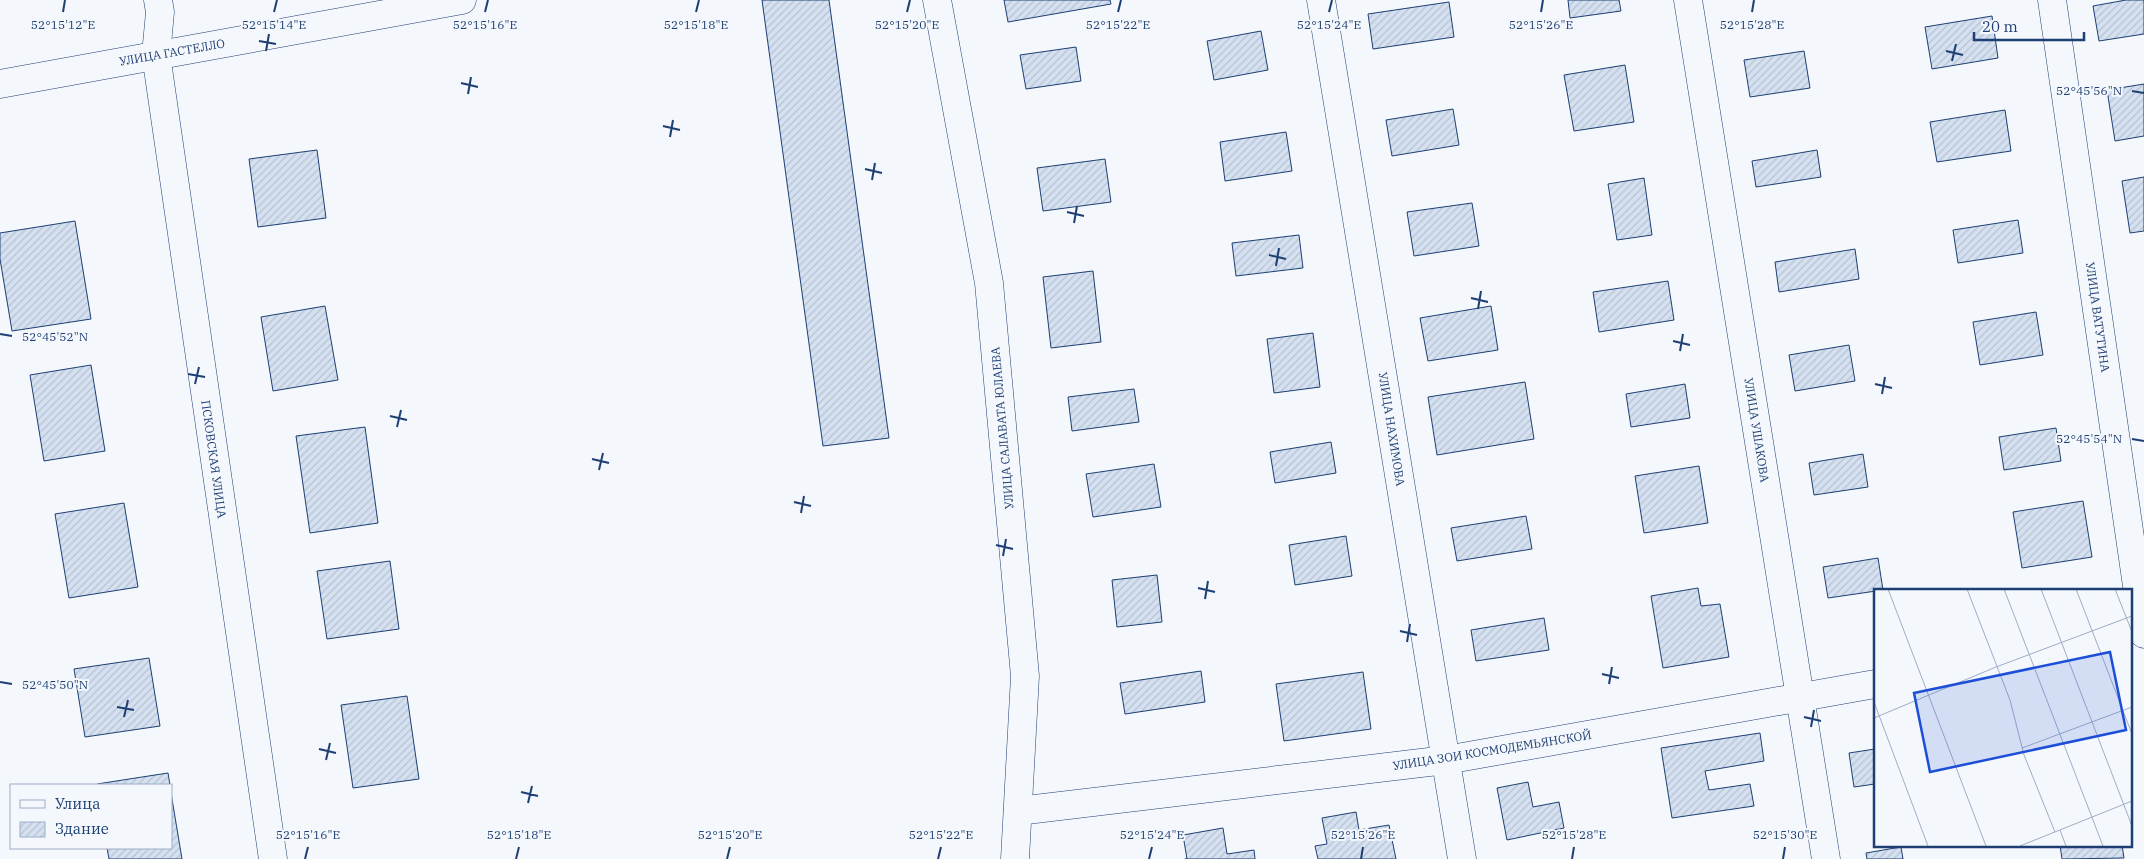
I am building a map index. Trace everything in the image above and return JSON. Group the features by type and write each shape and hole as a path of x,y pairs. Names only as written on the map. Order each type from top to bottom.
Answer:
{"street":[{"name":"ПСКОВСКАЯ УЛИЦА","path":"158,0 160,12 156,55 273,859"},
{"name":"УЛИЦА ГАСТЕЛЛО","path":"0,84 462,0"},
{"name":"УЛИЦА САЛАВАТА ЮЛАЕВА","path":"937,0 989,283 1025,676 1015,859"},
{"name":"УЛИЦА НАХИМОВА","path":"1321,0 1462,859"},
{"name":"УЛИЦА УШАКОВА","path":"1688,0 1826,859"},
{"name":"УЛИЦА ВАТУТИНА","path":"2052,0 2144,634"},
{"name":"УЛИЦА ЗОИ КОСМОДЕМЬЯНСКОЙ","path":"1018,811 1446,760 1874,684"}],"building":[{"path":"762,0 829,0 889,438 823,446"},
{"path":"1004,0 1110,0 1111,4 1008,22"},
{"path":"1568,0 1619,0 1621,11 1570,18"},
{"path":"2126,0 2144,0 2144,34 2099,41 2093,6"},
{"path":"1449,2 1454,37 1373,49 1368,14"},
{"path":"1992,16 1998,58 1932,69 1925,27"},
{"path":"1261,31 1268,70 1214,80 1207,41"},
{"path":"1076,47 1081,81 1026,89 1020,55"},
{"path":"1804,51 1810,88 1750,97 1744,60"},
{"path":"1625,65 1634,122 1574,131 1564,75"},
{"path":"2144,84 2144,136 2115,141 2107,90"},
{"path":"1453,109 1459,145 1392,156 1386,120"},
{"path":"2005,110 2011,151 1937,162 1930,122"},
{"path":"1286,132 1292,171 1225,181 1220,142"},
{"path":"317,150 326,218 258,227 249,159"},
{"path":"1817,150 1821,177 1756,187 1752,161"},
{"path":"1105,159 1111,202 1043,211 1037,168"},
{"path":"2144,177 2144,231 2130,233 2122,181"},
{"path":"1644,178 1652,235 1617,240 1608,184"},
{"path":"1472,203 1479,246 1414,256 1407,212"},
{"path":"2018,220 2023,253 1958,263 1953,230"},
{"path":"75,221 91,319 12,331 0,259 0,233"},
{"path":"1299,235 1303,268 1236,276 1232,243"},
{"path":"1855,249 1859,279 1779,292 1775,262"},
{"path":"1093,271 1101,342 1051,348 1043,277"},
{"path":"1668,281 1674,320 1599,332 1593,292"},
{"path":"325,306 338,380 273,391 261,317"},
{"path":"1491,306 1498,350 1428,361 1420,318"},
{"path":"2036,312 2043,355 1980,365 1973,322"},
{"path":"1313,333 1320,387 1274,393 1267,339"},
{"path":"1849,345 1855,381 1795,391 1789,355"},
{"path":"91,365 105,451 44,461 30,375"},
{"path":"1525,382 1534,439 1437,455 1428,397"},
{"path":"1685,384 1690,418 1631,427 1626,394"},
{"path":"1134,389 1139,422 1072,431 1068,397"},
{"path":"365,427 378,523 310,533 296,436"},
{"path":"2056,428 2061,461 2004,470 1999,437"},
{"path":"1331,442 1336,473 1275,483 1270,452"},
{"path":"1863,454 1868,487 1814,495 1809,463"},
{"path":"1154,464 1161,507 1093,517 1086,474"},
{"path":"1699,466 1708,523 1644,533 1635,476"},
{"path":"2083,501 2092,557 2022,568 2013,512"},
{"path":"124,503 138,587 69,598 55,514"},
{"path":"1526,516 1532,549 1457,561 1451,528"},
{"path":"1346,536 1352,576 1295,585 1289,545"},
{"path":"1878,558 1883,589 1828,598 1823,567"},
{"path":"390,561 399,629 327,639 317,571"},
{"path":"1157,575 1162,622 1117,627 1112,580"},
{"path":"1698,588 1701,606 1720,604 1729,657 1663,668 1651,596"},
{"path":"1544,618 1549,650 1476,661 1471,630"},
{"path":"149,658 160,726 85,737 74,669"},
{"path":"1201,671 1205,702 1125,714 1120,683"},
{"path":"1363,672 1371,729 1284,741 1276,684"},
{"path":"407,696 419,779 353,788 341,705"},
{"path":"1760,733 1764,761 1705,771 1709,790 1750,784 1754,806 1672,818 1661,748"},
{"path":"1874,749 1874,784 1854,787 1849,753"},
{"path":"168,773 170,784 97,784"},
{"path":"1528,782 1533,807 1559,802 1564,828 1507,840 1497,788"},
{"path":"172,799 182,859 109,859 107,849 172,849"},
{"path":"1356,812 1359,830 1389,825 1396,859 1318,859 1315,846 1327,844 1322,818"},
{"path":"1223,828 1227,854 1254,850 1255,859 1187,859 1183,835"},
{"path":"2060,846 2122,846 2124,858 2062,859"},
{"path":"1901,847 1903,859 1867,859 1866,853"}]}
